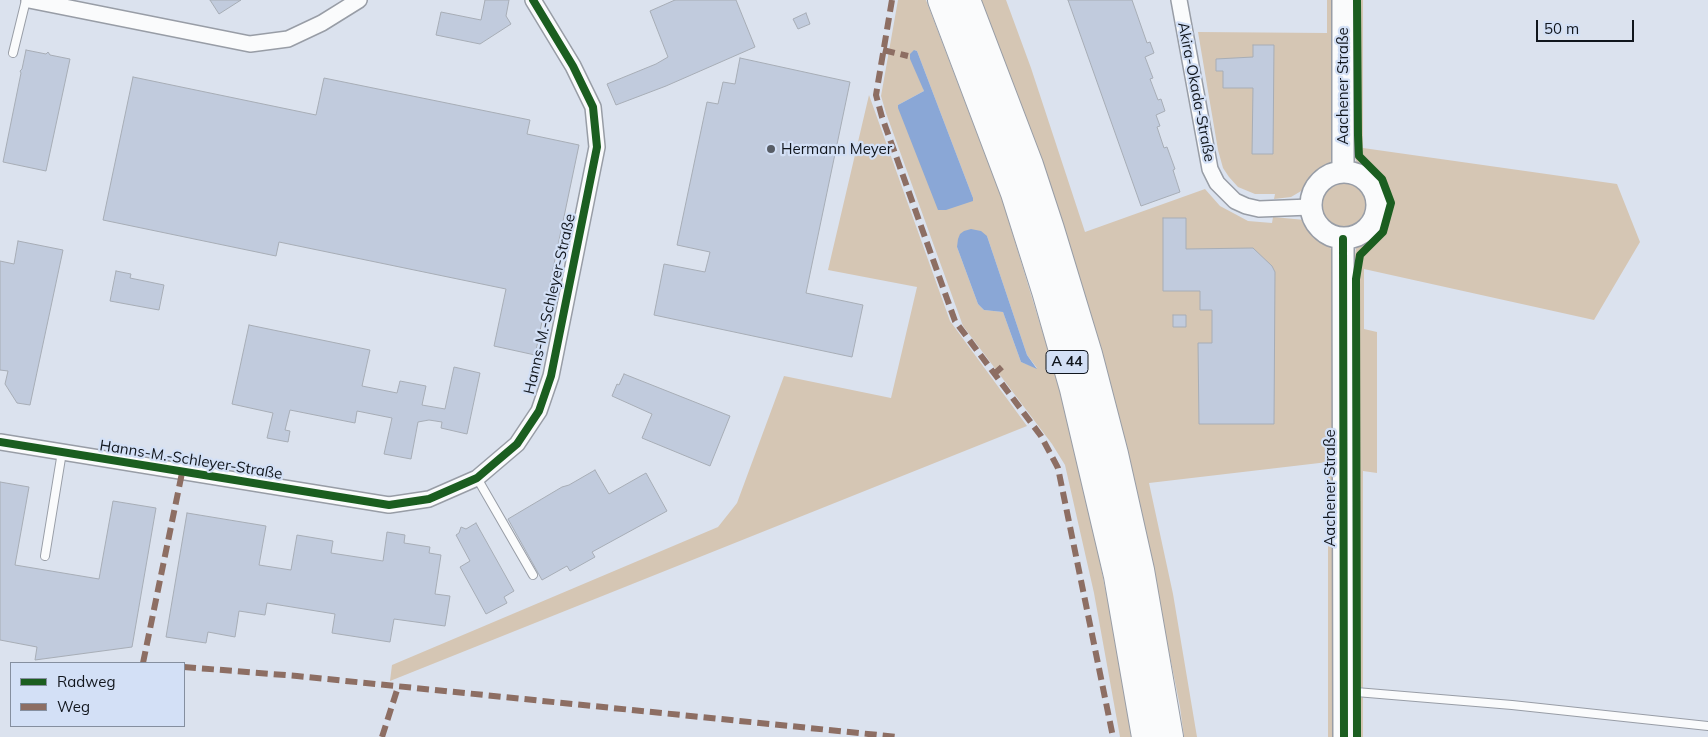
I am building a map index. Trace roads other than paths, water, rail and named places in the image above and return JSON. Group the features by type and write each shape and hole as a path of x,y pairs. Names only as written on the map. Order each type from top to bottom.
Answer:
{"highway":[{"name":"A 44","path":"942,0 1008,173 1065,356 1090,451 1118,576 1146,737"},
{"name":"A 44","path":"966,0 1005,99 1040,198 1088,354 1114,454 1138,560 1169,737"}],"street":[{"path":"27,0 250,44 288,39 322,23 359,0"},
{"name":"Hanns-M.-Schleyer-Straße","path":"0,442 389,505 430,499 477,478 517,444 539,411 551,376 597,147 594,107 574,66 533,0"},
{"name":"Akira-Okada-Straße","path":"1179,0 1210,169 1217,183 1235,200 1246,206 1259,209 1310,207"},
{"name":"Aachener Straße","path":"1343,0 1343,172"},
{"path":"1343,172 1355,174 1365,180 1373,189 1376,211 1372,222 1365,231 1354,237 1343,239 1333,237 1321,229 1312,217 1310,207 1312,196 1320,183 1333,174 1343,172"},
{"name":"Aachener Straße","path":"1343,239 1344,737"}],"lane":[{"path":"13,53 27,0"},
{"path":"45,556 62,452"},
{"path":"477,478 533,575"},
{"path":"1344,691 1512,705 1708,726"}],"water":[{"path":"914,50 917,51 973,198 973,201 946,210 938,210 898,108 898,105 924,91 910,59 910,54"},
{"path":"971,229 981,231 987,236 1027,355 1037,369 1021,362 1003,312 984,310 978,304 957,247 960,234"}],"place":[{"name":"Hermann Meyer","path":"771,149"}]}
